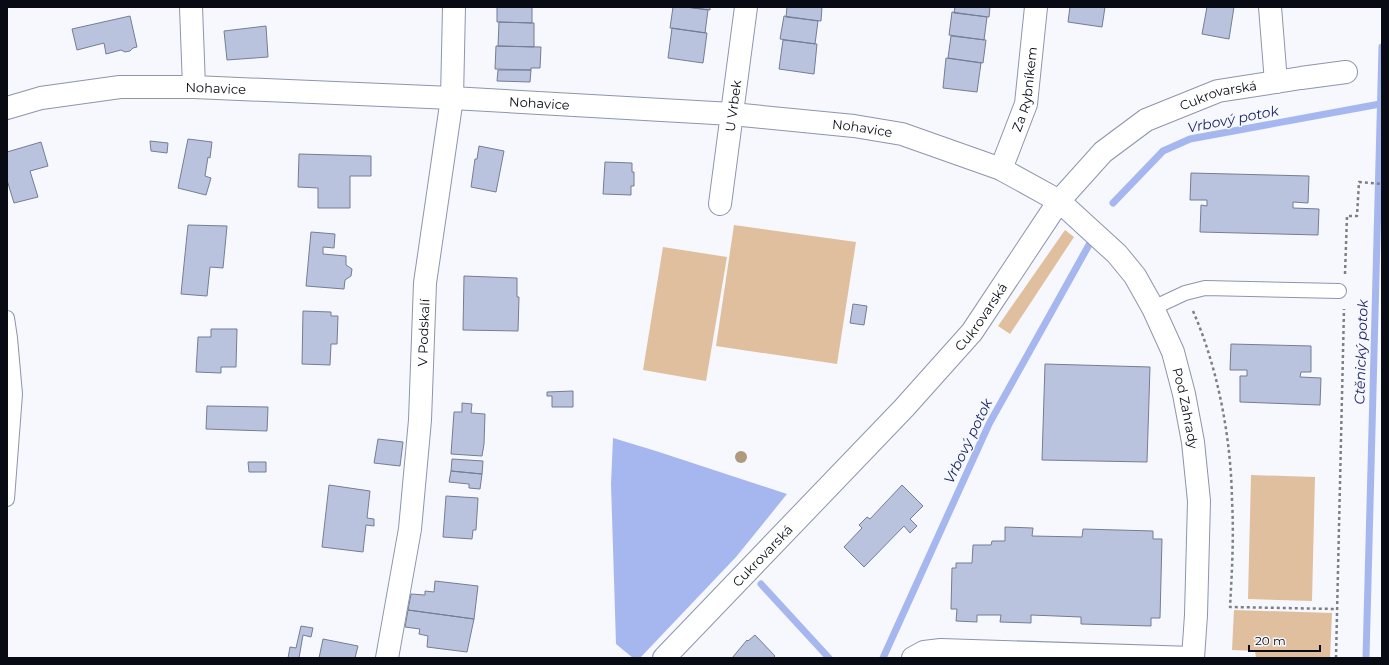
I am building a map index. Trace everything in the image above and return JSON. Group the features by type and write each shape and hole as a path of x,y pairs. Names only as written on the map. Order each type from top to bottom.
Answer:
{"street":[{"path":"191,7 194,87"},
{"name":"V Podskalí","path":"387,658 410,529 420,420 425,283 452,98 454,7"},
{"name":"U Vrbek","path":"720,204 746,7"},
{"name":"Za Rybníkem","path":"1001,169 1026,104 1036,7"},
{"path":"1270,7 1276,82"},
{"name":"Cukrovarská","path":"664,658 904,408 972,332 1059,200 1103,152 1146,120 1218,91 1346,72"},
{"name":"Nohavice","path":"7,108 41,98 120,87 194,87 452,98 732,114 854,126 902,134 1001,169 1059,200"},
{"name":"Pod Zahrady","path":"1059,200 1117,254 1135,276 1153,308 1173,352 1184,394 1193,442 1199,501 1196,615 1193,658"},
{"path":"913,658 924,652 941,650 1193,658"}],"lane":[{"path":"1153,308 1185,293 1205,288 1339,290"},
{"path":"7,318 15,394 7,499"}],"path":[{"path":"1345,275 1346,216 1357,216 1359,182 1382,184"},
{"path":"1336,658 1344,306"},
{"path":"1230,607 1337,609"}],"shaded area":[{"path":"734,225 856,242 837,364 716,346"},
{"path":"1065,230 1074,237 1010,334 998,326"},
{"path":"663,247 727,257 706,381 643,370"},
{"path":"1251,475 1315,477 1312,601 1248,599"},
{"path":"1234,610 1332,613 1330,658 1256,658 1255,651 1232,650"}],"water":[{"path":"613,438 787,494 736,557 640,658 633,658 616,644 611,484"}],"building":[{"path":"497,7 532,7 532,23 497,22"},
{"path":"673,7 708,10 705,33 670,28"},
{"path":"686,7 710,7 710,10"},
{"path":"787,7 822,7 821,21 786,17"},
{"path":"955,7 990,7 989,17 954,13"},
{"path":"1070,7 1105,7 1102,27 1068,22"},
{"path":"1207,7 1234,7 1229,39 1202,34"},
{"path":"952,12 987,17 984,40 949,35"},
{"path":"130,16 137,47 130,51 125,52 121,50 106,54 104,43 77,50 72,29"},
{"path":"784,16 818,21 815,44 780,39"},
{"path":"499,22 534,23 534,47 498,46"},
{"path":"266,26 268,57 227,60 224,31"},
{"path":"672,28 707,33 703,63 668,58"},
{"path":"951,36 986,40 983,63 948,58"},
{"path":"783,40 817,44 814,74 779,69"},
{"path":"496,46 541,47 540,68 531,68 531,70 495,69"},
{"path":"946,58 981,63 977,92 943,88"},
{"path":"498,70 531,70 530,82 497,81"},
{"path":"188,139 212,142 210,158 208,157 205,176 211,178 206,195 178,188"},
{"path":"150,141 168,143 167,153 151,151"},
{"path":"41,142 48,166 30,171 38,197 14,203 7,180 7,152"},
{"path":"479,146 504,151 496,192 471,187 475,159 477,159"},
{"path":"299,154 371,156 371,176 350,176 350,208 318,208 318,188 298,187"},
{"path":"605,162 632,163 632,172 634,172 634,186 631,186 631,195 603,194"},
{"path":"1191,173 1309,176 1308,203 1293,202 1293,208 1319,209 1318,235 1200,232 1201,205 1207,206 1207,200 1190,200"},
{"path":"188,225 227,226 223,268 210,267 207,296 181,294"},
{"path":"311,232 335,234 334,248 323,247 323,254 346,256 346,265 352,269 351,276 345,280 344,289 306,286"},
{"path":"464,276 517,278 517,297 519,297 518,331 463,330"},
{"path":"853,304 867,306 864,325 850,323"},
{"path":"303,311 331,312 331,316 338,316 337,344 331,344 330,365 302,364"},
{"path":"211,329 237,329 236,367 221,367 221,373 196,372 198,337 211,337"},
{"path":"1231,344 1311,346 1311,372 1301,372 1300,377 1321,378 1320,405 1240,402 1240,376 1247,376 1247,370 1230,370"},
{"path":"1045,364 1150,367 1147,462 1042,460"},
{"path":"573,391 573,407 552,407 552,396 547,396 547,392"},
{"path":"462,403 472,404 471,413 485,414 482,456 451,454 454,412 462,412"},
{"path":"207,406 268,407 267,431 206,429"},
{"path":"378,439 403,442 400,466 374,463"},
{"path":"452,459 483,461 482,474 451,471"},
{"path":"248,462 266,462 266,472 249,472"},
{"path":"451,471 482,474 480,489 469,488 469,484 449,482"},
{"path":"329,485 370,491 367,518 374,519 374,526 366,525 363,552 322,547"},
{"path":"902,485 923,506 910,519 917,526 910,533 904,526 864,567 844,547 862,528 859,525 867,517 870,519"},
{"path":"446,496 478,498 476,530 473,530 472,539 443,537"},
{"path":"1005,527 1033,528 1032,536 1082,537 1083,529 1153,531 1153,539 1162,539 1160,618 1151,618 1151,626 1081,624 1081,617 1031,615 1031,623 1000,622 1001,615 977,615 977,622 956,621 957,609 951,609 952,568 956,568 956,563 972,563 973,545 991,545 992,541 1005,541"},
{"path":"435,581 478,586 474,619 408,610 411,594 425,595 425,591 434,592"},
{"path":"408,610 474,619 467,652 427,647 428,636 419,634 420,629 405,627"},
{"path":"301,626 313,628 311,637 303,635 299,658 288,658 290,647 296,648"},
{"path":"755,635 775,656 773,658 732,658 747,640 748,641"},
{"path":"323,639 358,646 355,658 319,658"}],"waterway":[{"name":"Ctěnický potok","path":"1366,658 1382,47"},
{"name":"Vrbový potok","path":"1113,203 1163,151 1190,139 1380,104"},
{"name":"Vrbový potok","path":"883,658 989,424 1090,243"},
{"path":"761,584 829,658"}]}
